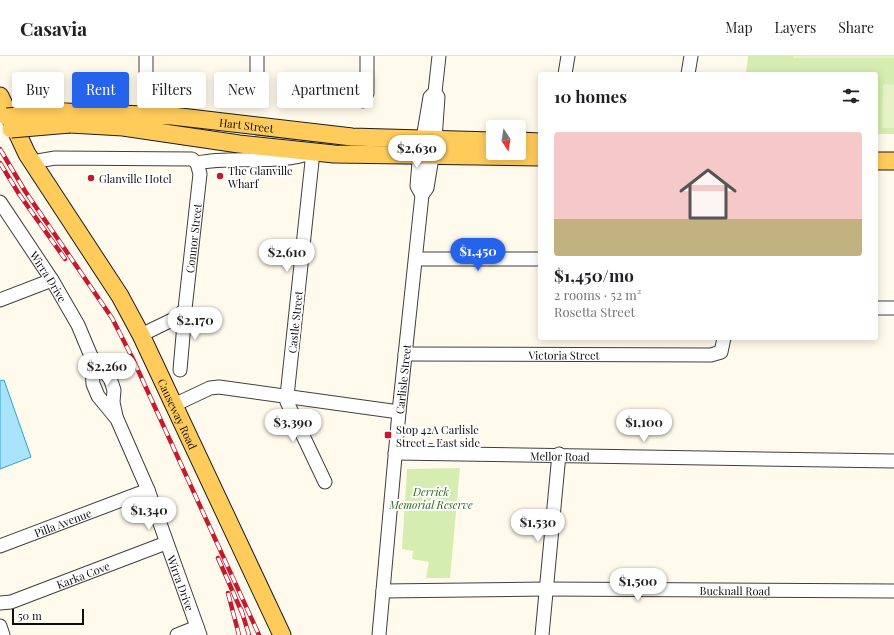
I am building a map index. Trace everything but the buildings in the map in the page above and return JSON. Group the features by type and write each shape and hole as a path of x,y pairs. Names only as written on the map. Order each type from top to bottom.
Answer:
{"main road":[{"name":"Causeway Road","path":"0,96 18,139 120,296 141,335 282,635"},
{"name":"Hart Street","path":"0,119 172,116 427,147 538,157"},
{"name":"Hart Street","path":"0,131 68,118 239,144 313,152 427,147 486,142"},
{"path":"526,141 538,142"},
{"path":"878,150 894,150"},
{"path":"878,161 894,161"}],"street":[{"path":"146,56 146,72"},
{"path":"257,56 257,72"},
{"path":"367,56 367,72"},
{"name":"Carlisle Street","path":"379,635 399,412 422,195 417,186 427,147 430,97 434,92 439,56"},
{"path":"565,72 568,56"},
{"path":"688,72 690,56"},
{"name":"Hart Street","path":"32,162 56,158 192,159 197,162 214,160 298,158 313,152"},
{"name":"Castle Street","path":"287,396 313,152"},
{"name":"Connor Street","path":"180,370 184,324 183,313 187,304 200,174 197,162"},
{"name":"Wirra Drive","path":"0,202 52,280 78,326 91,356 110,378 114,390 113,402 117,419 148,490 198,631"},
{"path":"416,259 538,259"},
{"path":"0,300 52,280"},
{"path":"878,308 894,308"},
{"path":"141,335 178,317 183,313"},
{"name":"Victoria Street","path":"405,354 711,355 721,352 724,340"},
{"name":"Wirra Drive","path":"91,356 93,384 98,396 117,419"},
{"path":"174,405 214,387 399,412"},
{"path":"287,396 287,402 325,482"},
{"name":"Mellor Road","path":"395,453 559,454 894,461"},
{"path":"542,635 559,454"},
{"name":"Pilla Avenue","path":"0,546 148,490"},
{"name":"Karka Cove","path":"0,603 11,602 166,543"},
{"name":"Bucknall Road","path":"383,591 546,589 894,591"},
{"path":"0,626 3,635"},
{"path":"177,635 198,631"}],"green space":[{"path":"748,56 894,56 894,134 878,134 878,72 746,72"},
{"path":"793,56 894,56 894,58 793,58"},
{"path":"883,84 894,85 894,128 882,128"},
{"name":"Derrick Memorial Reserve","path":"460,468 450,578 426,578 429,562 412,559 413,551 402,549 407,469"}],"water":[{"path":"4,380 31,457 0,469 0,381"}],"railway":[{"path":"0,149 25,191 112,318 132,357 259,635"},
{"path":"0,163 19,194 65,259"},
{"path":"218,558 243,615"},
{"path":"228,593 239,635"},
{"path":"241,609 249,635"}],"place":[{"name":"The Glanville Wharf","path":"220,176"},
{"name":"Glanville Hotel","path":"91,178"},
{"name":"Stop 42A Carlisle Street - East side","path":"388,435"}]}
